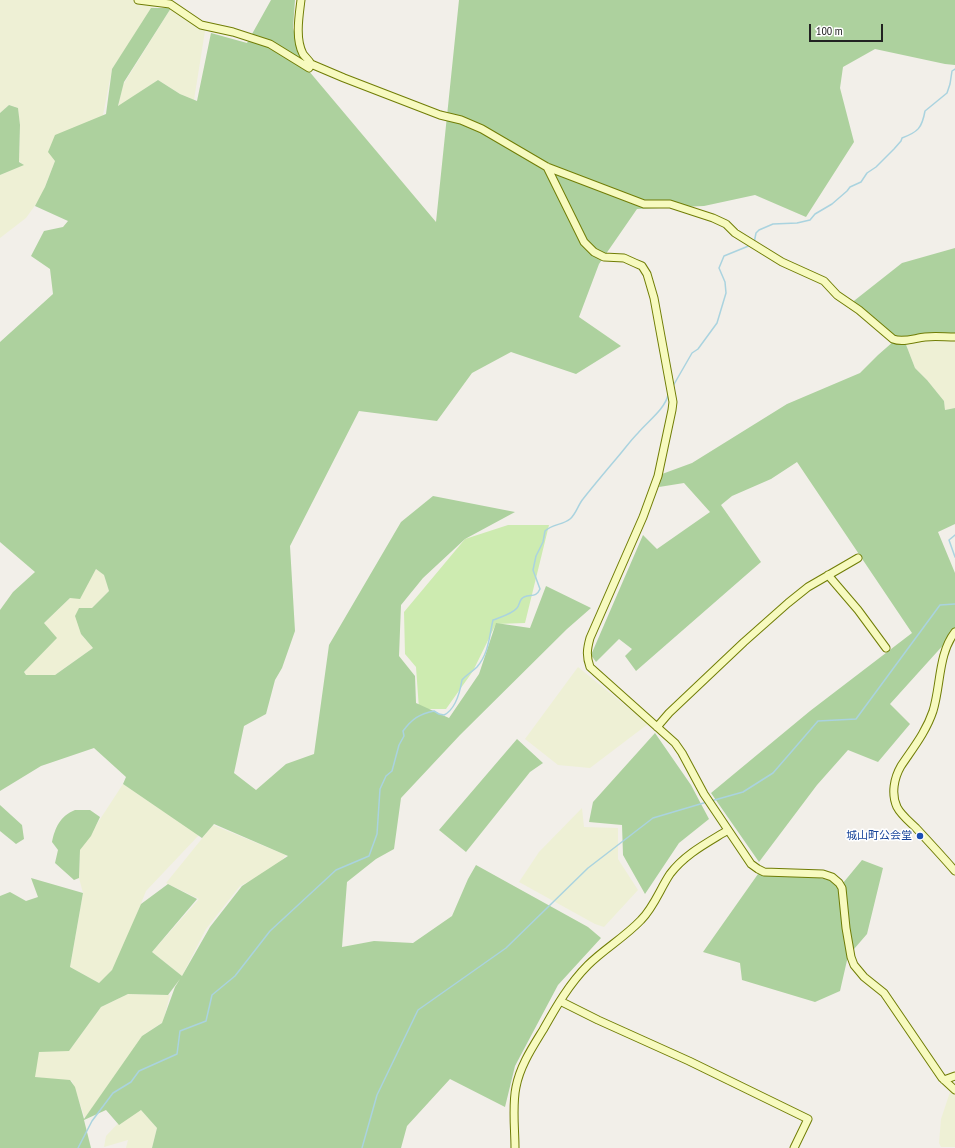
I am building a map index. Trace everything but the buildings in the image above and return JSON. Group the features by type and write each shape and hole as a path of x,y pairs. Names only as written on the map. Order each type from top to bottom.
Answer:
{"street":[{"path":"138,0 170,4 201,25 233,32 270,44 309,68 311,64"},
{"path":"301,0 298,26 299,39 303,53 311,64 440,115 460,120 482,129 547,167 644,204 670,204 713,218 726,224 735,233 782,262 824,281 837,295 859,310 893,339 904,340 925,337 955,337"},
{"path":"547,167 584,242 594,252 604,257 624,258 642,266 647,274 654,298 672,395 672,410 656,483 643,517 590,638 586,654 590,667 675,743 704,794 751,864 764,872 823,874 832,877 839,883 844,894 846,928 851,957 854,965 864,977 884,993 944,1080 955,1090"},
{"path":"657,727 755,632 808,587 858,558"},
{"path":"828,575 851,601 886,648"},
{"path":"955,632 944,650 935,703 931,714 914,748 901,768 893,791 897,808 955,870"},
{"path":"515,1148 515,1098 518,1079 528,1056 571,984 589,964 633,929 642,919 656,900 670,875 684,858 728,830"},
{"path":"560,1001 598,1020 689,1060 808,1119 794,1148"},
{"path":"944,1080 955,1076"}],"green space":[{"path":"0,0 162,0 153,8 112,69 103,115 55,161 41,197 26,218 0,238 0,175 23,165 19,161 20,127 18,108 9,105 0,113"},
{"path":"271,0 295,0 293,28 303,64 436,222 459,0 955,0 955,65 875,49 843,67 840,88 854,142 806,217 755,195 704,206 637,209 599,264 579,317 621,346 576,374 511,352 472,373 437,421 359,411 290,546 295,631 282,668 275,680 266,714 244,726 234,773 256,790 286,764 314,754 329,645 401,522 433,496 515,512 465,539 423,578 401,605 399,656 415,676 416,703 449,718 479,674 496,623 530,628 546,586 591,608 567,629 460,735 401,798 394,849 376,859 347,882 342,947 374,941 413,943 452,916 468,879 476,865 588,927 601,938 558,985 515,1066 505,1107 450,1079 407,1126 401,1148 152,1148 157,1128 141,1110 119,1125 106,1110 84,1120 91,1148 0,1148 0,896 10,892 26,901 38,897 31,878 83,893 70,967 99,983 112,970 141,904 168,884 197,899 152,952 182,976 210,927 242,886 288,856 214,824 202,838 123,784 126,777 94,748 41,766 0,791 0,610 13,592 35,572 0,542 0,342 53,294 50,269 31,256 44,231 63,227 68,221 35,206 45,187 55,161 48,152 55,135 106,114 112,69 151,8 171,8 124,82 118,106 158,80 180,94 197,101 211,33 247,43","holes":["96,569 104,575 109,591 92,608 79,608 75,616 81,634 93,648 55,675 26,675 24,672 57,638 44,623 70,598 80,599","180,979 175,987 162,1023 142,1036 84,1119 75,1087 70,1080 35,1077 39,1052 69,1051 101,1007 128,994 168,995"]},
{"path":"171,8 205,31 194,100 180,94 158,80 118,107 123,85"},
{"path":"9,105 18,108 20,125 19,162 24,165 0,175 0,113"},
{"path":"955,248 955,338 897,341 850,304 902,263"},
{"path":"955,339 955,408 945,410 944,401 915,368 905,342"},
{"path":"894,341 905,342 915,368 944,401 945,410 955,408 955,524 938,532 955,573 955,632 890,704 910,724 878,762 848,750 817,785 759,862 711,793 810,711 912,633 797,462 771,479 732,496 721,505 761,562 636,671 625,656 632,649 619,639 596,662 591,655 643,535 657,549 710,512 684,483 659,487 662,474 692,463 787,404 860,373"},
{"path":"508,525 549,525 525,623 496,624 473,671 446,709 419,709 416,667 405,654 404,612 465,539"},
{"path":"96,569 104,575 109,591 92,608 81,634 93,648 55,675 26,675 24,672 56,638 44,623 70,598 80,598"},
{"path":"578,667 648,724 590,768 558,765 525,739"},
{"path":"655,733 691,785 709,819 679,843 645,894 623,855 622,825 589,822 593,802"},
{"path":"517,739 543,763 530,772 466,852 439,830"},
{"path":"123,784 199,835 146,891 122,951 111,973 99,983 70,967 83,893 79,878 80,850"},
{"path":"0,805 22,825 24,839 16,844 0,831"},
{"path":"582,808 584,827 618,828 618,859 638,890 604,927 595,924 519,882 539,852"},
{"path":"75,810 90,810 100,817 91,836 80,850 79,878 74,880 55,863 58,850 52,842 59,823 62,819"},
{"path":"213,825 286,855 274,869 240,886 206,929 182,976 152,952 199,899 166,883"},
{"path":"862,860 883,868 867,934 848,956 840,991 815,1002 742,980 740,963 703,952 758,874 815,877 843,883"},
{"path":"128,994 170,995 163,1022 142,1036 140,1041 85,1118 72,1081 34,1077 39,1051 69,1051 101,1007"},
{"path":"950,1092 955,1095 955,1147 941,1147 939,1143 941,1119"},
{"path":"141,1110 157,1128 152,1148 126,1148 128,1140 104,1147 106,1136 126,1115"}],"waterway":[{"path":"754,243 756,233 759,230 773,224 797,223 810,220 815,214 832,204 850,187 861,182 867,173 876,167 894,149 902,138 912,134 918,129 921,125 925,111 947,93 952,71 955,69"},
{"path":"673,386 692,353 698,349 717,323 726,293 725,282 719,268 724,256 751,245"},
{"path":"78,1148 92,1121 113,1093 131,1082 139,1071 177,1054 180,1031 206,1021 212,995 235,976 270,931 336,870 369,856 377,834 380,789 386,776 392,771 399,745 404,736 403,731 420,715 434,711 444,715 452,709 459,695 462,680 477,667 484,656 488,645 493,620 512,612 518,607 522,598 535,595 540,589 533,570 536,556 543,542 545,531 567,521 572,517 581,501 632,439 660,410 668,395"},
{"path":"955,535 949,540 955,557"},
{"path":"711,801 743,792 773,773 818,721 856,719 940,605 955,604"},
{"path":"362,1148 377,1095 418,1010 506,948 588,868 653,818 707,802"}],"place":[{"name":"城山町公会堂","path":"920,836"}]}
